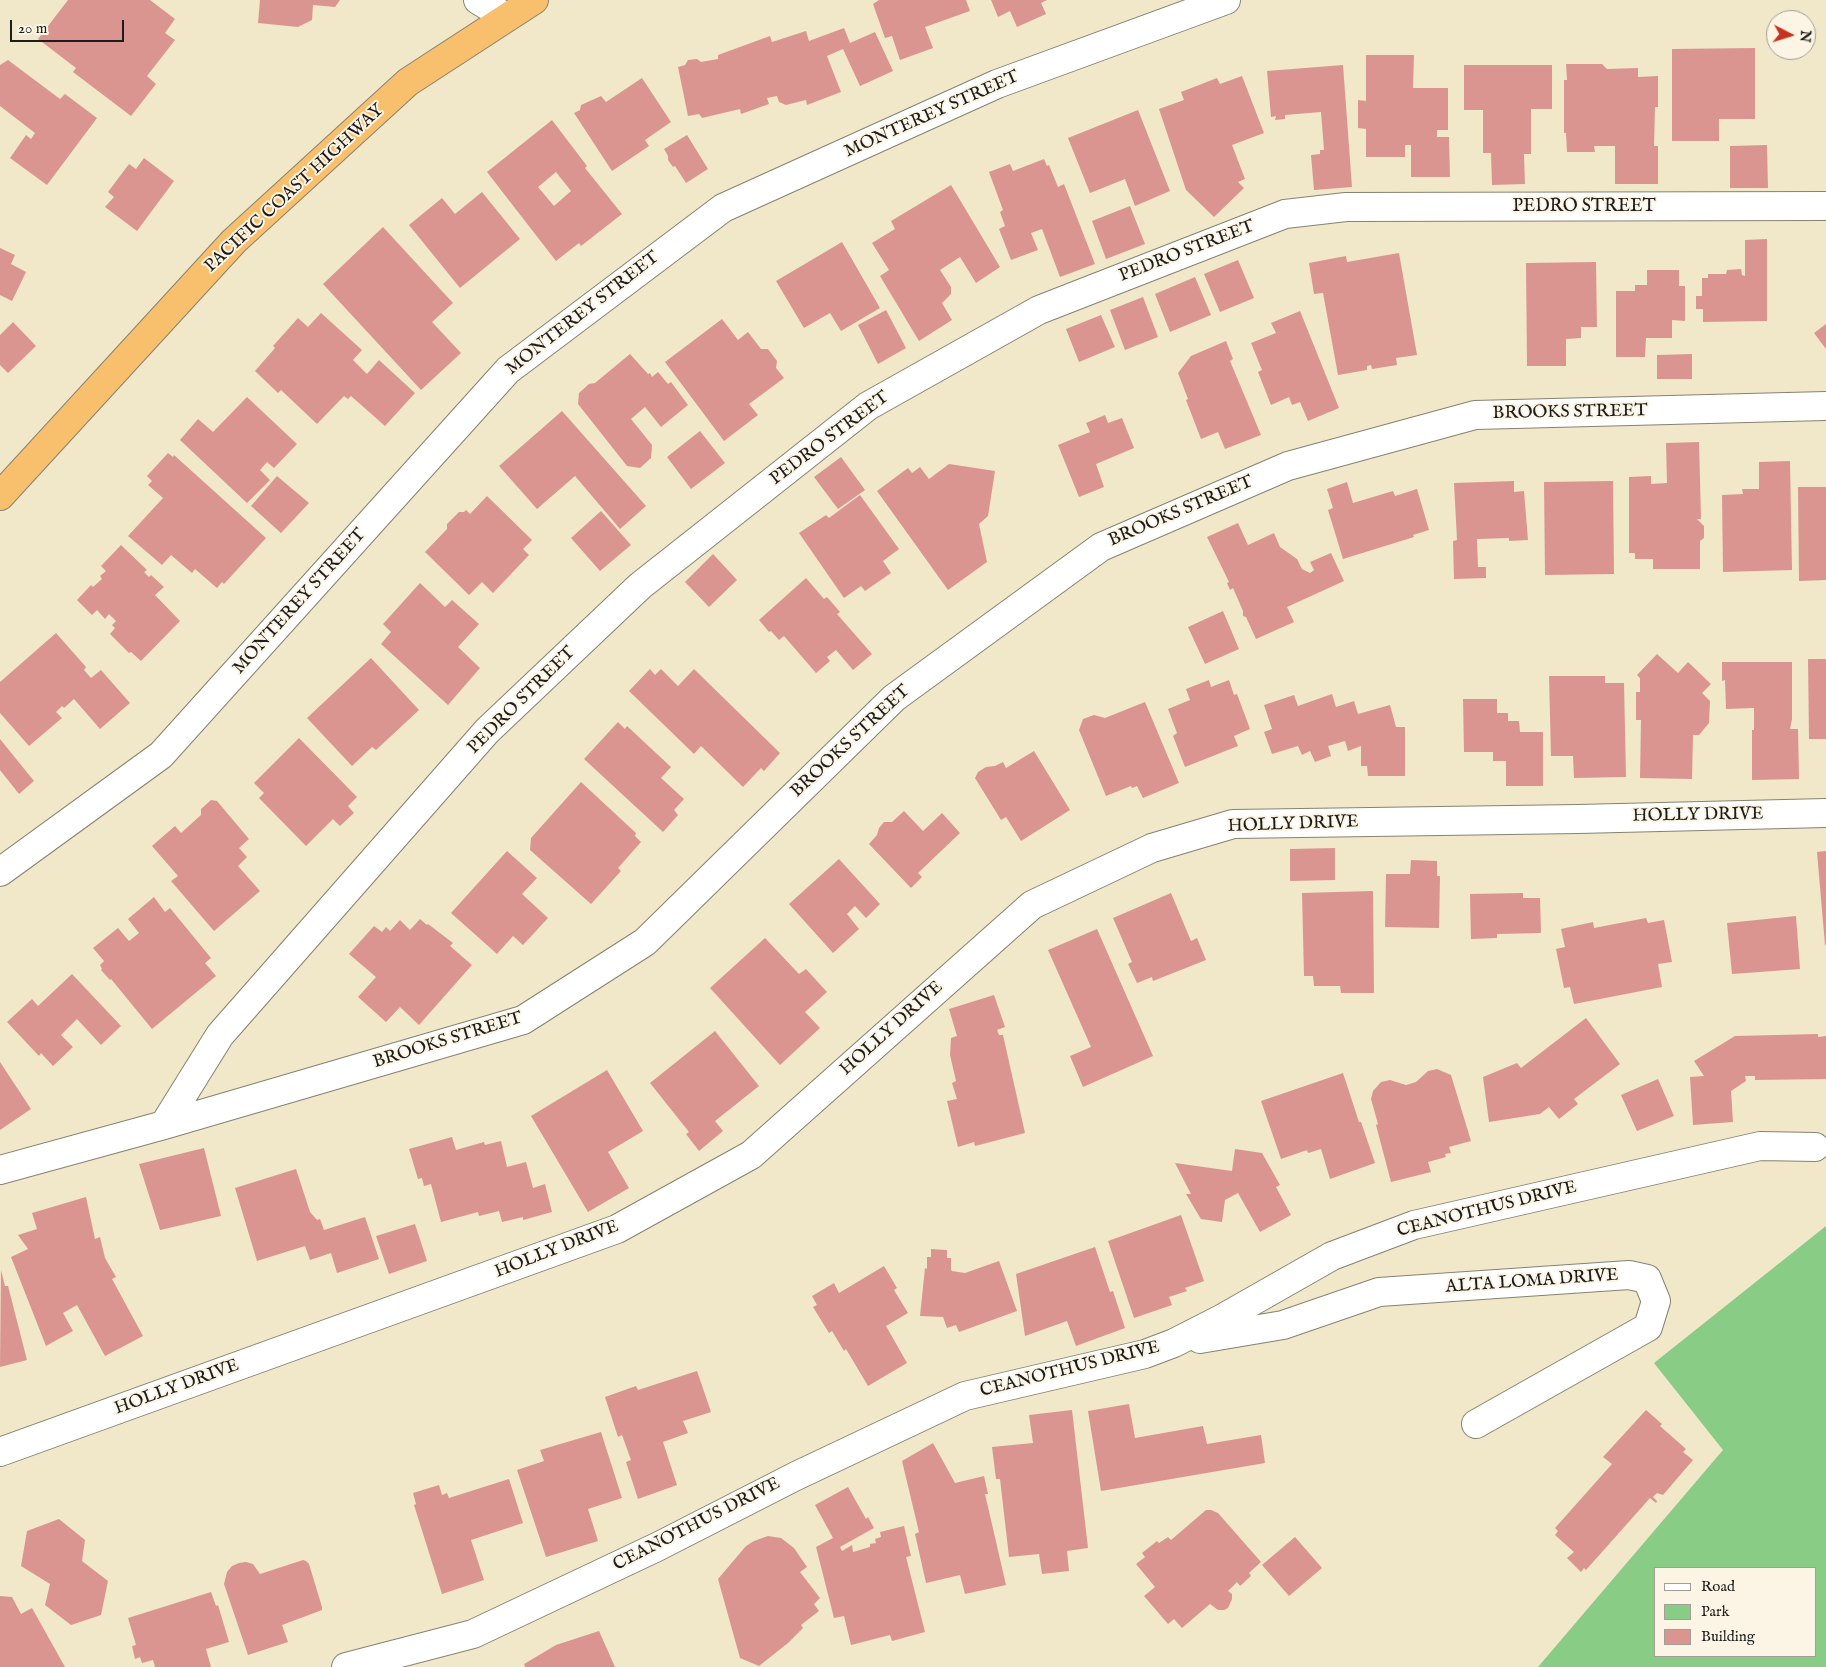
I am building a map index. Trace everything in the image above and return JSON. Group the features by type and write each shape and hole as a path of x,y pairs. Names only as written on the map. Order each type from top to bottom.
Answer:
{"highway":[{"name":"PACIFIC COAST HIGHWAY","path":"0,496 234,241 408,82 534,0"}],"street":[{"path":"478,0 506,17"},
{"name":"MONTEREY STREET","path":"0,872 161,755 508,370 723,208 998,84 1226,0"},
{"name":"PEDRO STREET","path":"164,1125 220,1036 488,731 640,586 868,406 1039,310 1285,214 1346,207 1826,206"},
{"name":"BROOKS STREET","path":"0,1170 164,1125 523,1020 644,942 894,698 1101,546 1270,473 1288,466 1475,415 1826,406"},
{"name":"HOLLY DRIVE","path":"0,1452 617,1229 751,1155 1032,905 1152,848 1233,824 1826,813"},
{"name":"CEANOTHUS DRIVE","path":"346,1667 473,1634 657,1546 796,1476 965,1396 1145,1354 1174,1343 1224,1318 1332,1256 1414,1224 1760,1146 1815,1147"},
{"name":"ALTA LOMA DRIVE","path":"1174,1343 1283,1325 1378,1292 1629,1275 1648,1279 1656,1301 1648,1327 1476,1424"}],"green space":[{"path":"1826,1226 1826,1667 1538,1667 1723,1450 1654,1363"}],"building":[{"path":"68,0 150,0 175,19 165,33 175,40 147,76 156,84 131,116 73,72 76,68 38,39"},
{"path":"260,0 340,0 335,7 313,5 312,20 298,27 258,23"},
{"path":"879,0 966,0 970,11 925,27 933,48 900,60 892,36 885,38 873,4"},
{"path":"991,0 1047,0 1041,3 1046,14 1017,27 1010,11 998,17"},
{"path":"844,28 850,43 875,32 893,71 860,86 843,49 827,56 841,92 807,105 806,100 786,105 779,102 777,96 767,98 769,104 741,114 740,109 702,118 699,114 688,116 678,67 685,65 688,60 697,59 701,62 718,59 718,55 770,36 772,42 806,31 809,41"},
{"path":"1755,48 1755,119 1719,119 1719,141 1672,141 1672,49"},
{"path":"1366,55 1414,55 1413,88 1448,88 1448,130 1437,130 1437,137 1449,137 1450,177 1411,177 1411,145 1405,145 1405,157 1366,157 1366,129 1358,128 1358,100 1366,101"},
{"path":"8,60 60,99 65,94 97,118 47,185 10,158 26,135 31,139 35,133 0,106 0,65"},
{"path":"1566,64 1602,64 1607,69 1638,68 1638,77 1658,76 1658,107 1655,107 1654,146 1658,146 1658,184 1615,184 1615,146 1594,146 1595,152 1567,152 1566,133 1564,133 1564,80 1567,80"},
{"path":"1343,65 1352,187 1314,190 1311,155 1320,154 1320,150 1324,150 1321,112 1285,115 1285,119 1275,120 1276,116 1271,117 1267,71"},
{"path":"1464,65 1552,65 1552,109 1531,109 1531,154 1524,154 1525,184 1492,185 1491,153 1483,153 1483,110 1464,110"},
{"path":"1242,76 1264,133 1232,145 1245,179 1238,182 1244,188 1214,217 1186,190 1159,109 1184,100 1181,92 1217,78 1220,84"},
{"path":"642,78 671,122 645,140 649,146 612,171 574,113 580,110 581,105 601,96 606,102"},
{"path":"1138,110 1170,191 1135,206 1125,179 1090,193 1068,138"},
{"path":"552,120 587,166 585,168 622,214 581,246 579,243 556,261 487,172","holes":["556,172 571,191 554,206 538,187"]},
{"path":"687,135 708,169 686,183 675,166 673,167 668,160 664,149"},
{"path":"1767,145 1768,188 1730,188 1730,146"},
{"path":"144,158 174,181 137,231 105,207 114,197 108,192 129,164 136,169"},
{"path":"1044,159 1047,166 1049,165 1058,187 1064,184 1095,264 1060,277 1042,229 1031,233 1038,250 1011,260 999,229 1005,226 1000,212 1003,210 989,172 1010,164 1013,171"},
{"path":"951,185 1000,267 976,283 960,257 940,270 951,287 951,294 942,303 952,320 919,341 880,276 889,270 872,243 895,229 891,221"},
{"path":"482,192 520,239 460,288 409,225 442,198 455,214"},
{"path":"1130,206 1145,244 1106,259 1092,221"},
{"path":"383,227 453,303 432,322 461,353 421,390 323,284"},
{"path":"1767,239 1767,321 1703,322 1703,309 1696,309 1696,296 1702,296 1702,278 1708,278 1708,274 1726,274 1727,270 1741,269 1742,275 1745,276 1745,240"},
{"path":"842,242 880,308 841,331 830,313 804,328 776,281"},
{"path":"0,248 15,255 11,264 26,272 12,301 0,295"},
{"path":"1399,253 1417,355 1396,358 1397,365 1372,369 1371,365 1367,366 1367,370 1338,375 1323,293 1314,294 1309,263 1346,256 1347,262"},
{"path":"1238,260 1254,298 1220,312 1204,274"},
{"path":"1596,262 1597,327 1581,327 1581,338 1566,339 1566,366 1527,366 1526,263"},
{"path":"1647,270 1679,270 1679,286 1685,286 1685,321 1672,320 1672,338 1646,338 1645,357 1616,357 1616,291 1635,291 1635,285 1647,285"},
{"path":"1195,277 1211,315 1170,332 1155,294"},
{"path":"1143,297 1158,337 1125,350 1110,310"},
{"path":"886,310 906,348 878,364 858,325"},
{"path":"1300,311 1339,408 1308,421 1300,402 1292,405 1289,397 1271,405 1258,372 1262,370 1251,343 1276,333 1271,323"},
{"path":"321,313 362,350 353,360 367,374 379,360 415,393 385,426 351,396 348,399 344,396 317,424 281,390 278,393 255,371 275,348 273,346 298,318 308,327"},
{"path":"1101,315 1115,347 1079,362 1066,329"},
{"path":"722,319 738,340 748,332 761,349 768,349 777,361 776,368 784,378 749,404 758,415 724,441 665,362"},
{"path":"13,322 36,346 8,373 0,365 0,335"},
{"path":"1826,324 1826,349 1814,333"},
{"path":"1226,341 1233,359 1230,361 1261,435 1225,449 1218,432 1201,439 1178,373 1191,356"},
{"path":"630,354 652,377 658,372 668,384 671,382 688,405 661,427 645,407 631,419 652,445 651,458 640,468 627,466 578,404 579,393 589,384 595,383"},
{"path":"1692,354 1692,379 1657,379 1657,355"},
{"path":"247,397 297,444 274,468 267,462 260,470 270,480 247,503 180,440 198,419 213,432"},
{"path":"562,411 646,506 620,529 575,476 537,509 499,466"},
{"path":"1105,415 1108,423 1122,418 1134,448 1096,464 1104,487 1079,497 1058,445 1090,432 1086,423"},
{"path":"700,431 725,463 691,489 667,457"},
{"path":"1699,442 1701,519 1697,519 1704,526 1704,538 1700,541 1700,569 1653,569 1653,559 1635,559 1635,553 1629,553 1629,477 1651,476 1651,484 1667,483 1666,443"},
{"path":"168,453 173,457 174,455 266,538 224,584 222,582 217,588 195,569 192,573 171,555 162,565 128,536 163,498 148,485 152,481 147,476"},
{"path":"841,457 865,490 838,509 814,477"},
{"path":"1790,461 1792,570 1723,572 1722,495 1743,494 1742,489 1759,489 1759,462"},
{"path":"949,464 995,471 988,516 979,524 987,562 948,590 877,491 908,468 912,473 920,467 929,479"},
{"path":"277,476 309,503 281,533 251,506"},
{"path":"1514,481 1514,492 1524,491 1528,540 1509,541 1509,538 1477,539 1478,567 1486,567 1486,578 1454,579 1453,541 1457,540 1454,483"},
{"path":"1613,481 1614,574 1545,575 1544,482"},
{"path":"1347,482 1353,503 1393,491 1395,496 1417,489 1429,530 1413,535 1414,537 1343,559 1328,510 1333,508 1327,489"},
{"path":"1798,487 1826,487 1826,580 1799,581"},
{"path":"860,495 899,549 883,561 891,573 865,591 861,586 844,598 799,533 826,515 829,518"},
{"path":"487,496 532,540 523,549 529,555 493,593 482,582 469,595 425,552 447,529 447,524 459,512 466,510 470,514"},
{"path":"601,511 631,545 600,571 571,538"},
{"path":"1238,523 1248,545 1274,533 1280,547 1297,559 1302,569 1310,573 1314,570 1310,562 1331,553 1344,581 1287,607 1294,622 1256,639 1246,617 1243,616 1243,611 1233,588 1230,590 1227,583 1229,582 1207,537"},
{"path":"121,545 147,570 144,572 149,577 151,575 164,587 155,595 180,621 141,661 131,652 129,653 110,634 115,628 112,625 116,621 109,614 105,619 97,610 92,615 77,600 91,585 93,587 102,579 100,576 106,571 101,566"},
{"path":"713,554 737,580 709,607 685,582"},
{"path":"806,578 824,599 827,597 840,612 837,614 872,654 853,670 836,650 827,657 830,661 816,673 784,636 779,640 759,620"},
{"path":"420,583 445,607 452,600 479,624 458,647 480,668 448,705 381,644 391,632 383,624"},
{"path":"1223,611 1239,649 1205,664 1188,627"},
{"path":"56,633 86,667 84,670 91,678 101,670 130,703 100,729 74,699 56,712 62,718 29,746 0,713 0,682"},
{"path":"1657,654 1678,673 1688,662 1711,684 1702,693 1710,701 1709,723 1699,735 1693,735 1692,779 1640,778 1641,720 1636,720 1636,692 1640,692 1640,678 1637,675"},
{"path":"371,658 419,710 376,750 372,747 352,766 307,718"},
{"path":"1808,659 1826,659 1826,739 1809,739"},
{"path":"1722,662 1792,662 1792,719 1790,729 1798,729 1799,779 1752,780 1754,708 1726,709 1725,680 1722,681"},
{"path":"650,669 655,675 661,669 678,686 694,669 780,753 764,771 761,768 743,787 701,746 694,754 629,691"},
{"path":"1549,676 1605,676 1605,683 1624,683 1626,777 1574,778 1573,756 1551,756"},
{"path":"1209,680 1211,687 1229,680 1234,695 1237,694 1250,729 1234,736 1238,746 1185,767 1173,736 1177,733 1168,709 1190,700 1186,689"},
{"path":"1332,694 1336,707 1354,701 1358,714 1390,705 1396,727 1405,727 1405,776 1368,776 1367,766 1361,766 1361,746 1348,751 1345,741 1328,746 1331,756 1315,762 1310,751 1302,755 1298,746 1272,754 1264,732 1272,729 1264,705 1294,695 1298,706"},
{"path":"1463,699 1497,699 1497,713 1508,713 1508,721 1519,721 1520,732 1543,732 1543,786 1506,786 1506,761 1493,761 1493,752 1464,752"},
{"path":"1145,702 1179,783 1143,798 1137,786 1132,788 1131,786 1106,796 1079,730 1083,719 1094,715 1105,718"},
{"path":"618,722 625,729 627,726 671,767 661,778 684,799 674,810 678,815 663,832 584,759"},
{"path":"299,738 357,797 348,806 354,813 340,826 333,819 306,846 259,798 264,793 254,783"},
{"path":"0,739 34,781 19,794 0,770"},
{"path":"1034,751 1070,810 1021,841 1006,817 1001,820 975,778 978,772 986,767 995,766 1003,762 1006,768"},
{"path":"581,782 636,833 635,836 641,842 618,868 621,871 591,904 530,850 531,838"},
{"path":"211,800 217,801 249,839 239,848 247,857 238,866 260,891 214,931 171,881 178,876 152,846 175,826 181,833 201,815 201,809"},
{"path":"904,811 923,831 942,813 960,833 918,873 922,877 911,888 869,844 877,835 879,828 884,822 892,822"},
{"path":"1335,848 1335,880 1290,881 1290,849"},
{"path":"507,851 537,878 522,894 548,918 523,945 513,936 497,954 451,913"},
{"path":"1826,851 1826,945 1825,945 1817,852"},
{"path":"839,859 880,904 866,918 855,906 847,914 859,929 833,953 789,904"},
{"path":"1411,860 1437,861 1437,876 1440,876 1439,928 1385,927 1386,874 1410,874"},
{"path":"1373,891 1374,993 1341,993 1340,986 1314,986 1313,976 1304,976 1302,893"},
{"path":"1171,893 1191,941 1197,938 1206,960 1153,981 1152,977 1137,983 1128,964 1132,962 1113,918"},
{"path":"1523,893 1523,898 1540,898 1541,933 1497,934 1497,938 1471,939 1470,894"},
{"path":"154,897 165,912 170,908 211,958 205,963 216,976 152,1029 111,979 101,970 100,965 104,961 93,948 118,928 129,941 139,933 128,919"},
{"path":"1796,916 1800,969 1732,974 1727,923"},
{"path":"1646,918 1648,923 1664,920 1672,962 1658,964 1662,987 1574,1004 1570,987 1564,988 1556,949 1565,947 1561,929 1593,922 1594,928"},
{"path":"420,919 453,943 450,946 472,965 419,1025 400,1007 386,1022 358,997 376,977 349,954 374,926 382,932 386,927 390,931 400,920 410,930"},
{"path":"1097,929 1153,1056 1083,1087 1070,1056 1091,1047 1048,950"},
{"path":"765,938 799,974 806,969 827,992 805,1012 820,1028 780,1065 710,988"},
{"path":"72,974 121,1026 101,1045 77,1019 61,1035 73,1047 53,1066 41,1053 39,1056 7,1022 32,999 38,1006"},
{"path":"994,995 1005,1027 997,1030 999,1035 1003,1035 1025,1133 975,1146 974,1142 958,1147 947,1101 957,1099 952,1083 956,1081 950,1055 951,1038 957,1036 949,1009"},
{"path":"1586,1018 1620,1064 1574,1099 1578,1104 1559,1119 1549,1107 1540,1114 1489,1122 1483,1077 1517,1063 1521,1068"},
{"path":"715,1031 759,1086 715,1121 723,1131 699,1151 686,1134 689,1132 650,1083"},
{"path":"1818,1034 1818,1037 1826,1036 1826,1079 1755,1080 1755,1076 1745,1076 1746,1081 1731,1091 1733,1122 1693,1125 1690,1077 1704,1076 1694,1061 1735,1036"},
{"path":"0,1062 31,1109 0,1130"},
{"path":"1437,1069 1451,1075 1471,1141 1449,1147 1451,1153 1445,1154 1446,1157 1428,1162 1431,1172 1391,1182 1376,1125 1378,1124 1371,1099 1373,1091 1381,1082 1390,1080 1406,1085 1416,1082 1428,1071"},
{"path":"607,1070 643,1131 608,1152 629,1188 588,1212 531,1116"},
{"path":"1343,1073 1375,1163 1330,1179 1321,1149 1308,1153 1307,1150 1281,1159 1261,1101"},
{"path":"1658,1079 1674,1116 1637,1131 1621,1095"},
{"path":"452,1137 456,1150 484,1142 485,1145 501,1141 507,1167 526,1162 533,1188 545,1184 552,1212 523,1220 523,1217 502,1222 499,1211 479,1216 478,1212 441,1222 431,1184 424,1186 422,1178 418,1179 409,1149"},
{"path":"204,1148 221,1216 160,1230 139,1164"},
{"path":"1235,1149 1262,1153 1280,1185 1276,1187 1291,1215 1260,1232 1238,1193 1225,1200 1222,1222 1201,1219 1186,1194 1191,1194 1175,1163 1232,1171"},
{"path":"296,1169 310,1212 317,1220 320,1219 324,1230 365,1217 379,1259 337,1273 331,1253 310,1260 305,1246 257,1261 235,1188"},
{"path":"86,1197 95,1239 100,1237 105,1258 116,1277 112,1279 143,1336 105,1356 77,1305 63,1313 73,1331 46,1346 11,1257 28,1249 18,1235 37,1229 32,1213"},
{"path":"1181,1215 1204,1281 1185,1288 1187,1291 1169,1297 1172,1305 1134,1318 1108,1241"},
{"path":"415,1224 427,1261 389,1274 376,1236"},
{"path":"1095,1247 1110,1292 1113,1291 1125,1328 1076,1346 1067,1321 1025,1336 1016,1274"},
{"path":"931,1249 947,1250 947,1258 951,1258 952,1271 965,1273 999,1261 1017,1311 959,1332 956,1325 947,1328 943,1317 920,1316 925,1268 927,1269 927,1257 931,1257"},
{"path":"884,1266 897,1288 894,1290 908,1313 886,1326 907,1363 868,1386 846,1349 844,1351 832,1331 829,1333 813,1307 817,1305 812,1296 834,1283 839,1293"},
{"path":"1,1270 5,1286 8,1286 27,1360 0,1367"},
{"path":"697,1371 711,1412 683,1421 688,1433 663,1442 677,1485 638,1499 626,1462 631,1460 622,1435 618,1437 605,1397 636,1386 638,1390"},
{"path":"1129,1404 1135,1438 1203,1426 1207,1444 1261,1435 1265,1463 1101,1491 1088,1411"},
{"path":"1072,1410 1088,1548 1067,1551 1069,1571 1042,1574 1039,1554 1009,1557 1000,1479 996,1479 992,1447 1033,1443 1029,1415"},
{"path":"1646,1410 1662,1424 1660,1426 1686,1449 1683,1452 1693,1460 1663,1495 1657,1493 1653,1497 1657,1501 1656,1503 1650,1498 1586,1570 1584,1568 1581,1572 1567,1558 1574,1552 1555,1535 1558,1531 1555,1528 1612,1464 1603,1457"},
{"path":"601,1432 622,1498 588,1509 598,1541 546,1557 517,1470 544,1461 540,1450"},
{"path":"933,1443 955,1483 984,1476 988,1494 985,1494 1006,1585 965,1594 960,1575 926,1583 915,1534 919,1532 902,1461"},
{"path":"509,1479 523,1523 471,1540 484,1580 442,1594 414,1505 416,1504 413,1493 439,1485 442,1495 447,1493 449,1498"},
{"path":"848,1487 866,1519 868,1517 874,1528 840,1547 842,1551 852,1545 853,1552 870,1547 870,1544 876,1543 875,1539 881,1537 880,1532 904,1526 911,1556 906,1557 925,1632 892,1641 890,1635 851,1645 844,1616 834,1618 816,1547 833,1538 815,1505"},
{"path":"1206,1510 1218,1513 1261,1562 1249,1573 1251,1576 1240,1586 1237,1582 1228,1591 1232,1594 1232,1599 1228,1608 1218,1610 1210,1604 1182,1628 1174,1619 1168,1624 1144,1596 1155,1587 1136,1564 1145,1557 1142,1553 1157,1541 1159,1543 1168,1537 1171,1540"},
{"path":"59,1519 85,1540 82,1561 108,1581 101,1615 71,1625 45,1605 50,1584 21,1566 27,1531"},
{"path":"768,1536 781,1538 794,1548 807,1567 800,1572 820,1598 814,1604 819,1611 801,1625 803,1628 788,1643 759,1666 740,1658 718,1579 746,1546"},
{"path":"1295,1537 1322,1568 1289,1596 1262,1565"},
{"path":"303,1560 309,1564 322,1610 282,1625 288,1642 248,1655 224,1584 227,1572 232,1566 246,1562 253,1564 260,1574"},
{"path":"211,1592 216,1606 218,1605 229,1642 206,1649 211,1667 155,1667 153,1660 142,1663 140,1657 135,1659 132,1646 136,1645 128,1618"},
{"path":"0,1596 12,1597 21,1614 32,1608 65,1667 0,1667"},
{"path":"599,1631 615,1667 525,1667 524,1664 556,1645"}]}
